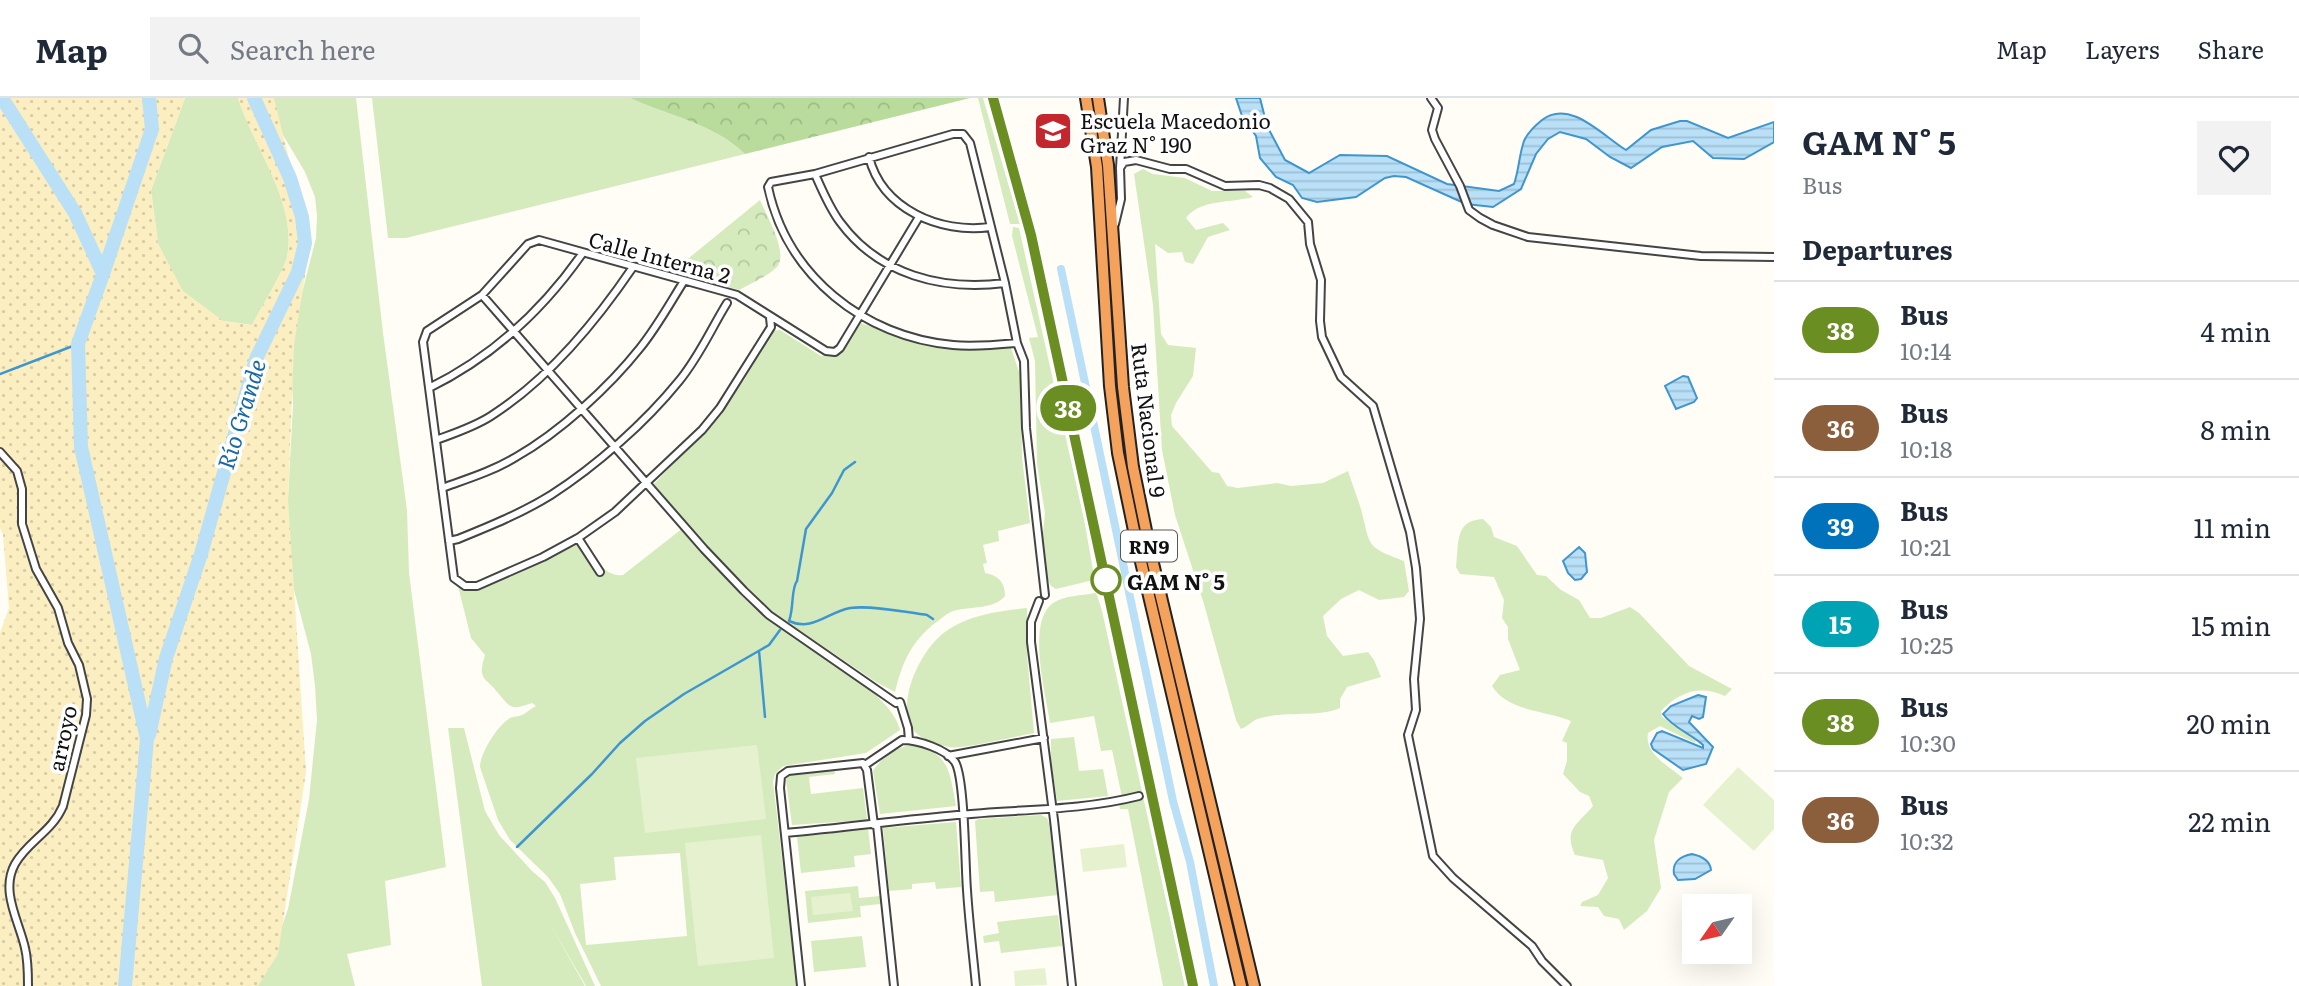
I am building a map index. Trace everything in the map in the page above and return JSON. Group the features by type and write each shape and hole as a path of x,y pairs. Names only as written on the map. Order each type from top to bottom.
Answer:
{"highway":[{"name":"Ruta Nacional 9","path":"1086,98 1097,167 1110,386 1118,453 1137,545 1241,986"},
{"name":"Ruta Nacional 9","path":"1098,98 1108,165 1123,387 1133,467 1154,568 1254,986"}],"street":[{"path":"993,98 1031,235 1193,986"},
{"path":"1113,232 1121,199 1124,98"},
{"path":"1431,98 1438,108 1432,130 1435,139 1469,209 1486,222 1528,237 1701,256 1774,257"},
{"path":"1017,343 974,346 934,343 892,331 860,316 834,297 810,273 786,241 772,204 768,187 771,182 815,174 953,134 963,134 970,143 1017,343 1024,361 1027,441 1042,598 1031,622 1031,642 1072,986"},
{"path":"869,158 876,175 890,194 919,216 954,227 989,227"},
{"path":"1120,167 1124,162 1136,160 1170,169 1186,169 1225,186 1259,185 1270,188 1289,199 1308,222 1310,244 1321,280 1322,337 1341,377 1373,407 1410,532 1420,619 1415,678 1416,710 1408,736 1433,856 1532,946 1542,961 1567,986"},
{"path":"815,174 829,205 844,227 866,249 890,266 924,280 946,285 1005,283"},
{"path":"860,316 919,216"},
{"name":"Calle Interna 2","path":"482,295 528,244 539,240 737,295 826,351 835,352 840,348 860,316"},
{"path":"429,388 458,374 514,332 560,285 582,254"},
{"path":"436,440 474,426 491,416 547,370 583,334 633,267"},
{"path":"442,488 492,470 517,457 581,408 640,348 684,281"},
{"path":"770,318 771,327 720,408 683,450 647,484 615,512 578,538 543,557 471,587 454,578 423,342 427,331 482,295 547,370 581,408 647,484 704,549 769,615 896,703 900,702 909,740"},
{"path":"449,541 496,523 550,495 614,446 680,380 727,303"},
{"name":"arroyo","path":"0,452 17,471 22,489 22,524 36,569 58,608 88,699 60,813 49,830 15,863 9,876 13,914 26,950 28,986"},
{"path":"578,538 600,572"},
{"path":"948,756 1044,738"},
{"path":"865,765 902,740 909,740 954,761 962,814 976,986"},
{"path":"801,986 780,788 781,776 788,771 859,762 865,765"},
{"path":"865,765 876,825 894,986"},
{"path":"785,833 962,814 1052,809 1117,802 1139,796"}],"green space":[{"path":"185,98 238,98 281,196 289,237 287,257 252,325 223,321 182,291 158,244 151,190"},
{"path":"261,98 356,98 407,510 409,573 446,867 385,881 391,945 347,954 355,986 255,986 273,951 288,909 309,799 317,720 311,654 285,556 293,405 291,360 297,313 316,238 317,216 315,197 305,172"},
{"path":"372,98 630,98 705,127 745,154 406,238 388,238"},
{"path":"630,98 970,98 745,154 705,127"},
{"path":"978,98 983,98 1020,224 1010,224"},
{"path":"1143,169 1153,174 1185,178 1212,191 1245,191 1253,197 1208,205 1192,212 1186,218 1196,230 1223,223 1230,230 1208,237 1193,264 1185,262 1182,252 1168,253 1155,244 1161,334 1168,345 1196,348 1193,376 1176,403 1171,415 1172,426 1212,472 1219,473 1227,486 1238,488 1277,483 1291,486 1323,483 1348,471 1372,544 1382,552 1404,561 1409,591 1404,597 1379,600 1359,590 1341,599 1323,616 1327,636 1343,656 1368,652 1381,677 1347,687 1340,699 1340,708 1321,713 1264,717 1241,729 1236,720 1204,604 1175,515 1162,450 1153,305 1134,174"},
{"path":"760,200 778,244 780,261 777,267 739,290 673,271"},
{"path":"1013,227 1019,228 1084,519 1094,576 1094,579 1089,581 1056,589 1048,580 1042,543 1045,513 1037,464 1035,361 1029,338 1038,337 1012,236"},
{"path":"861,323 902,338 929,343 1010,345 1021,378 1022,458 1030,523 998,531 999,541 983,545 987,563 983,564 985,573 1000,580 1005,596 988,606 951,612 935,623 909,654 895,692 771,611 709,549 654,484 717,418 744,380 773,331 780,330 821,356 843,351"},
{"path":"1483,519 1491,527 1494,537 1517,546 1537,575 1546,576 1561,590 1579,600 1590,618 1601,618 1630,607 1639,613 1689,666 1732,689 1725,696 1707,691 1691,692 1676,699 1661,711 1662,717 1696,741 1695,743 1660,726 1648,733 1650,747 1654,753 1683,778 1669,792 1654,840 1661,888 1647,911 1624,930 1619,919 1604,916 1598,907 1580,906 1582,902 1598,895 1608,878 1603,860 1575,855 1572,846 1571,833 1593,806 1589,796 1580,792 1563,774 1567,761 1567,743 1562,741 1571,721 1517,706 1499,695 1492,686 1500,675 1520,670 1508,639 1508,627 1502,618 1504,600 1494,577 1460,574 1456,567 1458,542 1463,529 1474,520"},
{"path":"683,528 746,600 774,624 869,689 884,703 900,730 866,753 783,766 775,774 773,782 797,986 601,986 575,933 560,894 548,877 510,840 498,820 480,767 483,754 490,740 505,722 536,706 532,703 512,707 484,678 482,670 485,655 471,638 458,586 469,590 493,584 585,539 604,569 616,575 623,575","holes":["680,853 687,936 586,945 580,884 616,880 614,857"]},
{"path":"1095,593 1102,611 1185,986 1163,986 1128,809 1120,809 1119,804 1141,800 1140,794 1122,797 1112,750 1101,751 1094,716 1050,723 1039,642 1045,612 1058,600"},
{"path":"1027,608 1027,655 1034,733 955,747 926,740 918,735 909,721 908,693 919,664 936,640 954,626 974,618"},
{"path":"448,728 464,728 485,811 499,835 545,882 595,986 586,986 550,924 585,986 482,986"},
{"path":"1074,737 1079,771 1103,769 1108,796 1057,801 1051,762 1051,739"},
{"path":"757,745 766,819 645,833 636,758"},
{"path":"910,745 933,752 941,758 949,774 956,806 880,814 873,771 889,754"},
{"path":"1738,767 1774,800 1774,829 1754,851 1703,805"},
{"path":"834,768 835,774 809,777 811,794 863,788 867,820 792,825 786,780 790,774"},
{"path":"1041,815 1047,818 1049,823 1058,895 995,902 994,891 980,892 975,821"},
{"path":"956,822 961,887 936,889 935,882 912,884 912,889 889,891 883,828"},
{"path":"868,829 871,854 854,856 855,867 801,873 797,837"},
{"path":"761,835 774,958 698,966 685,843"},
{"path":"1124,844 1127,867 1083,872 1080,849"},
{"path":"858,886 859,898 880,896 881,904 860,906 861,917 808,923 805,891"},
{"path":"850,893 853,911 813,915 811,897"},
{"path":"1058,915 1062,946 1001,953 999,941 984,943 983,936 999,933 997,922"},
{"path":"862,936 866,967 814,972 811,941"},
{"path":"1045,968 1047,985 1015,986 1014,971"}],"sand":[{"path":"0,98 185,98 151,190 158,244 183,291 223,321 252,325 285,263 289,237 280,196 238,98 274,98 310,244 294,345 288,499 306,772 278,954 258,986 0,986 0,633 9,608 3,534 0,528"}],"water":[{"path":"1236,98 1260,98 1267,126 1285,160 1309,173 1340,155 1387,156 1447,184 1499,191 1514,184 1522,146 1528,135 1542,120 1553,114 1575,116 1626,150 1651,130 1680,121 1687,121 1728,138 1774,122 1774,142 1744,159 1713,158 1693,141 1662,147 1631,168 1610,157 1586,139 1560,132 1548,139 1536,154 1521,189 1493,207 1466,204 1406,177 1394,176 1385,178 1356,197 1317,202 1302,198 1293,185 1276,177 1260,158 1256,136 1242,116"},
{"path":"1683,376 1688,377 1697,398 1694,402 1676,409 1665,386"},
{"path":"1579,547 1585,553 1587,572 1581,579 1575,580 1568,573 1563,561"},
{"path":"1698,695 1706,697 1703,717 1699,719 1692,716 1689,722 1713,747 1706,764 1683,770 1653,749 1651,744 1657,733 1662,731 1703,748 1703,745 1671,723 1663,714 1671,706"},
{"path":"1692,854 1704,859 1711,870 1695,879 1678,880 1674,874 1676,863"}],"waterway":[{"name":"Río Grande","path":"2,98 75,213 103,274 78,344 81,447 147,739 125,986"},
{"name":"Río Grande","path":"103,274 152,129 149,98"},
{"name":"Río Grande","path":"149,735 166,658 201,554 256,359 298,272 305,243 302,217 290,178 254,98"},
{"path":"1061,269 1173,801 1190,862 1214,986"},
{"path":"0,374 78,344"},
{"path":"855,462 844,470 832,493 806,529 789,621 797,624 813,623 842,610 858,607 927,615 933,619"},
{"path":"517,847 645,721 684,694 769,645 780,630"},
{"path":"759,651 765,717"}],"bus line":[{"name":"38","path":"993,98 1031,235 1193,986"}],"place":[{"name":"Escuela Macedonio Graz N° 190","path":"1053,131"},
{"name":"GAM N° 5","path":"1106,580"}]}
